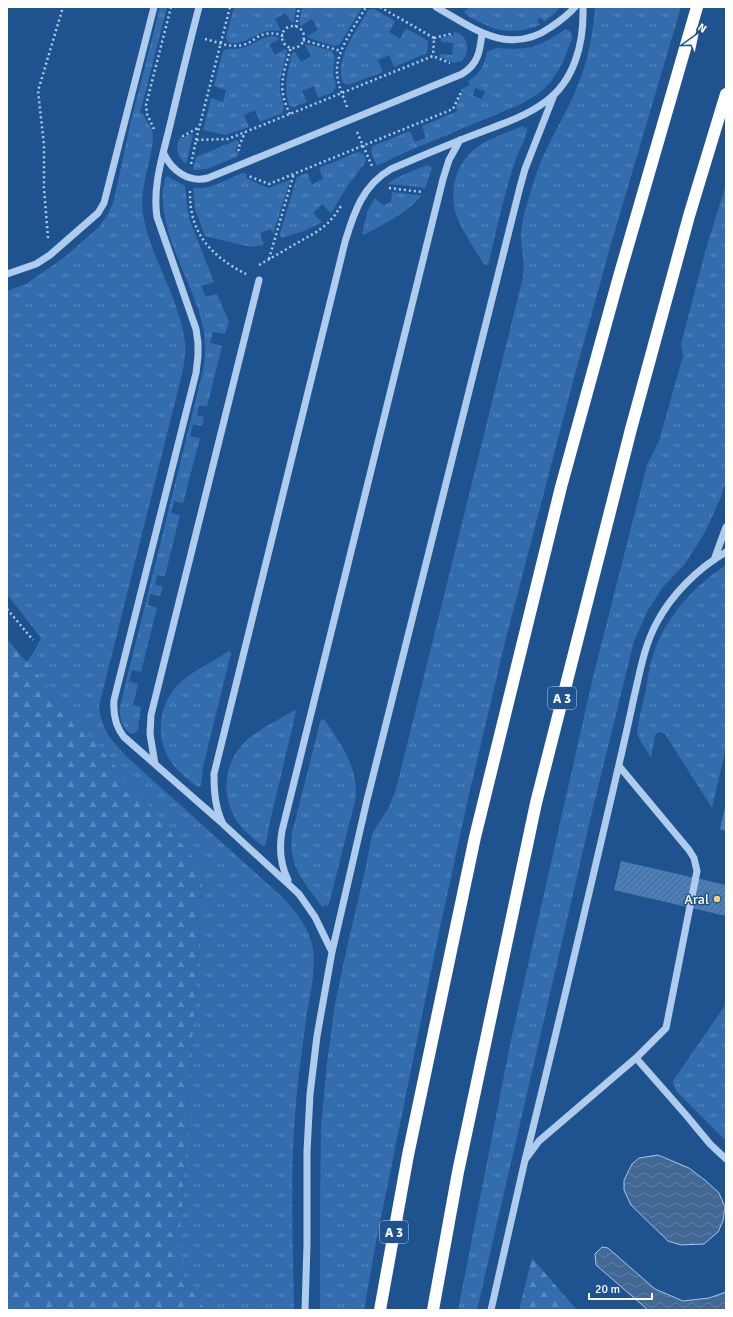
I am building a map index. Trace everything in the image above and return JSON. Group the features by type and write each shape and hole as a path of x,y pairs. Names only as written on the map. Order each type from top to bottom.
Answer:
{"highway":[{"name":"A 3","path":"380,1310 408,1155 475,837 560,487 696,7"},
{"name":"A 3","path":"433,1310 458,1172 536,803 631,429 689,216 726,94"}],"lane":[{"path":"7,274 36,264 50,255 98,213 104,203 154,7"},
{"path":"199,7 191,35 164,154 155,201 157,217 193,316 198,343 196,373 113,707 115,721 121,733 290,885 302,898 315,917 332,952"},
{"path":"436,7 482,34 509,40 528,38 548,30 566,17 575,7"},
{"path":"223,824 218,812 214,786 216,764 343,249 353,217 363,194 384,173 391,169 517,118 538,107 554,95 566,80 580,48 583,7"},
{"path":"164,154 172,167 184,176 201,180 208,178 462,74 475,62 479,51 482,34"},
{"path":"304,1310 307,1245 307,1152 310,1094 317,1036 332,952 367,800 520,187 525,169 554,95"},
{"path":"290,885 281,863 280,842 282,831 443,179 450,160 461,140"},
{"path":"155,765 150,734 151,715 259,280"},
{"path":"714,560 726,527"},
{"path":"491,1310 645,650 656,623 674,598 690,580 726,552"},
{"path":"525,1160 539,1141 636,1058 666,1028 697,871 694,858 689,850 619,766"},
{"path":"636,1058 710,1144 726,1159"}],"path":[{"path":"50,255 44,188 44,145 38,91 63,7"},
{"path":"156,132 146,114 146,104 171,7"},
{"path":"196,140 230,7"},
{"path":"296,28 299,7"},
{"path":"380,7 434,38 433,56"},
{"path":"292,26 300,28 304,36 302,44 295,48 287,46 282,39 283,35 284,31 292,26"},
{"path":"191,35 229,45 242,46 264,34 272,33 283,35"},
{"path":"303,40 341,51"},
{"path":"290,114 282,88 291,47"},
{"path":"368,165 370,160"},
{"path":"269,259 294,173"},
{"path":"257,266 318,231 336,215 344,201"},
{"path":"245,273 251,270"},
{"path":"7,609 33,640"}],"green space":[{"path":"160,7 167,7 140,113 143,114 152,130 153,136 144,184 142,204 143,214 152,246 182,326 185,353 183,370 99,706 102,722 108,734 127,757 279,894 299,917 310,937 314,963 298,1080 293,1140 292,1213 294,1310 205,1310 178,1268 203,869 26,662 32,655 41,638 7,594 7,291 26,284 65,257 100,226 109,212 114,200 130,125"},
{"path":"234,7 296,7 294,22 292,23 285,13 275,19 281,30 265,31 237,43 229,43 226,37"},
{"path":"302,7 362,7 340,44 334,46 307,36 318,30 312,19 301,26 299,24"},
{"path":"468,7 560,7 544,22 541,18 537,20 540,25 523,30 508,31 492,28 471,18 464,11 468,9"},
{"path":"595,7 681,7 611,244 572,385 505,642 468,799 439,932 376,1242 364,1310 320,1310 321,1126 327,1063 335,1004 372,834 389,807 396,789 523,277 524,266 521,234 525,212 541,161 573,98 581,77 593,28"},
{"path":"374,9 395,21 389,32 400,39 406,28 428,41 427,53 394,67 389,55 378,60 383,72 348,85 343,83 341,74 344,54 368,10"},
{"path":"566,29 571,32 572,39 562,64 550,83 538,94 519,105 399,155 377,166 371,152 373,146 410,131 415,142 426,138 422,126 456,112 456,107 463,88 470,85 468,81 472,79 481,69 487,52 496,48 515,49 533,47","holes":["475,88 485,91 482,99 473,96"]},
{"path":"453,32 462,36 467,44 466,54 461,62 454,63 440,57 440,54 452,55 453,43 441,42 441,38 454,35"},
{"path":"272,36 278,37 279,39 269,45 275,55 285,49 287,51 280,80 280,93 284,107 282,113 260,122 255,110 244,115 249,127 226,135 203,130 211,98 223,102 226,90 214,86 223,51 246,47 264,38"},
{"path":"307,44 332,51 335,57 333,72 336,86 333,92 318,98 314,86 302,91 307,102 294,107 289,105 286,92 289,66 292,53 295,52 301,62 311,56 305,45"},
{"path":"523,126 525,129 527,127 526,134 509,180 488,265 484,265 457,217 453,199 455,180 458,170 463,162 469,154 481,144"},
{"path":"190,134 193,135 186,164 179,156 177,145 181,137 182,139"},
{"path":"237,140 239,142 235,151 239,153 236,157 207,169 193,170 196,157"},
{"path":"358,152 363,154 366,159 365,163 348,185 331,213 322,204 313,213 322,222 304,231 281,238 280,233 297,177 307,173 312,184 323,179 319,168"},
{"path":"427,165 432,168 425,189 420,187 388,184 396,178"},
{"path":"243,173 247,174 246,178 268,188 290,180 273,234 271,229 260,233 264,245 251,247 205,236 195,209 193,188 212,186"},
{"path":"167,176 185,186 190,221 214,282 201,286 206,297 217,294 229,322 225,334 213,332 210,343 222,346 207,407 199,405 197,415 204,417 202,426 193,424 190,436 200,438 183,503 174,501 171,513 180,515 165,576 157,575 155,585 163,586 160,596 150,594 148,605 157,608 141,672 132,670 129,681 138,684 133,705 141,707 138,730 131,734 125,729 122,722 120,706 202,375 205,357 203,327 192,293 172,242 163,208 163,190"},
{"path":"726,184 726,480 721,497 705,532 685,564 663,587 648,610 634,641 591,816 477,1310 458,1310 511,1040 593,677 647,465 659,441 683,356 681,344 705,252"},
{"path":"392,192 421,196 394,218 364,235 362,234 368,210 375,198 384,205 391,202"},
{"path":"726,565 726,748 712,808 665,734 659,732 655,735 651,758 637,732 651,662 662,633 670,619 690,595 713,574"},
{"path":"7,639 203,869 178,1268 205,1310 7,1310"},
{"path":"229,651 231,653 203,767 201,785 198,787 175,767 164,749 161,728 164,707 175,689 182,681"},
{"path":"295,710 296,712 266,843 265,846 263,846 245,831 234,816 227,795 226,784 228,773 236,753 248,739"},
{"path":"321,719 324,719 348,757 355,778 356,789 355,801 330,900 328,906 325,905 323,908 299,874 292,855 291,845 292,833"},
{"path":"726,1004 726,1139 724,1139 676,1091 673,1081"},
{"path":"532,1258 577,1310 519,1310"}],"water":[{"path":"658,1155 689,1168 719,1193 725,1207 723,1221 718,1232 704,1244 681,1245 668,1241 631,1205 624,1190 624,1180 632,1164 639,1158"},
{"path":"602,1247 608,1248 655,1289 683,1301 709,1298 726,1292 726,1310 648,1310 596,1265 595,1254"}],"building":[{"path":"726,807 726,831 720,829"},
{"path":"621,861 726,885 726,916 614,890"}],"place":[{"name":"Aral","path":"717,899"}]}
